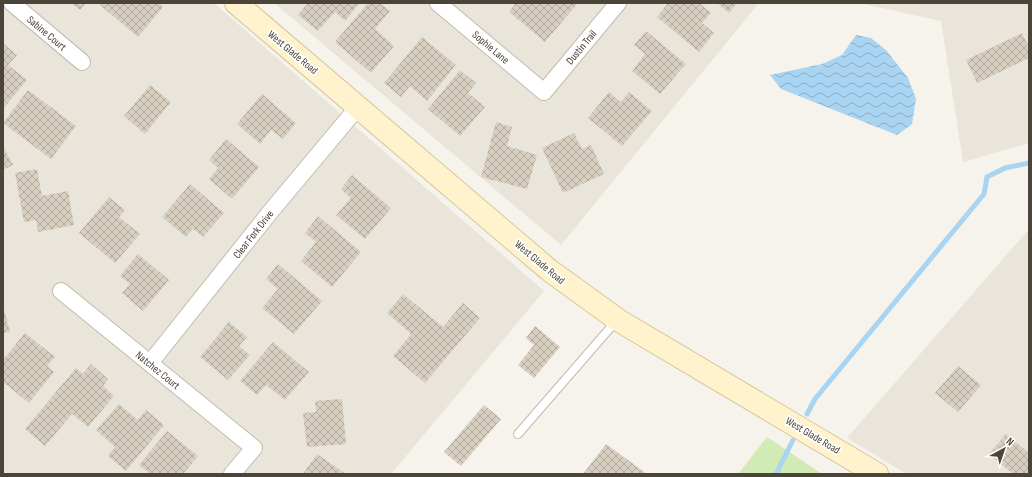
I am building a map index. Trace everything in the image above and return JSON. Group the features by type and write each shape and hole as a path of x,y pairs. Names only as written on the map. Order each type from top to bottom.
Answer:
{"main road":[{"name":"West Glade Road","path":"236,3 550,271 618,320 877,474"}],"street":[{"name":"Sabine Court","path":"12,3 82,62"},
{"name":"Sophie Lane","path":"438,3 544,92"},
{"name":"Dustin Trail","path":"544,92 618,3"},
{"name":"Clear Fork Drive","path":"150,363 271,211 358,107"},
{"name":"Natchez Court","path":"62,291 254,448 232,474"}],"lane":[{"path":"518,434 618,320"}],"shaded area":[{"path":"3,3 214,3 544,291 391,474 3,474"},
{"path":"274,3 759,3 561,245"},
{"path":"859,3 1029,3 1029,143 963,162 941,21"},
{"path":"1029,229 1029,474 907,474 847,438"}],"green space":[{"path":"767,437 822,474 738,474"}],"water":[{"path":"856,35 871,38 886,50 908,78 916,99 912,124 897,135 781,89 770,75 822,64 842,55"}],"building":[{"path":"71,3 86,3 80,10"},
{"path":"102,3 159,3 163,7 138,37 100,5"},
{"path":"308,3 360,3 345,21 335,12 318,31 298,15"},
{"path":"368,3 380,3 390,11 375,29 394,46 371,73 335,42"},
{"path":"516,3 578,3 545,42 509,12"},
{"path":"668,3 699,3 711,13 702,23 714,33 699,52 657,17"},
{"path":"717,3 737,3 729,13"},
{"path":"646,31 686,64 660,94 632,71 645,54 634,45"},
{"path":"1022,33 1029,47 1029,58 977,83 966,60"},
{"path":"422,37 456,65 427,101 410,86 401,97 384,83"},
{"path":"3,43 17,55 8,65 27,80 3,109"},
{"path":"460,70 476,83 468,93 485,107 460,136 428,109"},
{"path":"150,85 171,102 145,134 124,116"},
{"path":"28,90 76,126 51,159 3,123"},
{"path":"609,92 621,102 629,92 652,111 622,146 588,118"},
{"path":"262,94 296,123 283,139 271,130 260,144 237,124"},
{"path":"496,122 512,127 507,146 537,155 527,189 481,177"},
{"path":"574,133 582,149 591,145 604,174 563,193 542,148"},
{"path":"226,139 259,167 232,199 209,179 218,168 209,160"},
{"path":"3,146 13,165 3,170"},
{"path":"37,169 42,196 68,191 74,225 38,232 36,220 24,222 15,173"},
{"path":"352,175 391,208 365,239 336,215 351,198 341,189"},
{"path":"190,184 224,213 203,237 193,229 186,237 162,217"},
{"path":"109,197 125,210 119,217 140,234 115,263 79,233"},
{"path":"318,216 361,252 332,287 301,261 316,242 305,233"},
{"path":"138,254 169,280 143,311 122,293 130,284 120,276"},
{"path":"278,264 322,301 294,334 262,308 278,289 266,279"},
{"path":"403,294 443,327 463,303 480,318 425,383 393,356 411,334 387,313"},
{"path":"3,305 10,332 3,333"},
{"path":"229,322 247,337 239,346 250,355 228,380 200,357"},
{"path":"535,326 560,347 534,378 518,365 534,345 526,338"},
{"path":"25,333 55,357 47,366 54,372 29,403 3,382 3,360"},
{"path":"273,342 309,372 285,400 266,385 257,395 240,381"},
{"path":"91,364 108,379 103,386 114,396 88,427 72,414 45,446 25,429 76,368 83,374"},
{"path":"958,366 981,385 958,412 935,393"},
{"path":"342,399 346,444 307,447 303,413 316,412 315,401"},
{"path":"119,404 138,420 146,410 164,425 126,471 108,456 115,447 96,430"},
{"path":"484,405 501,419 461,466 444,452"},
{"path":"167,431 198,456 183,474 146,474 148,472 139,465"},
{"path":"1006,434 1029,453 1029,474 1013,474 989,454"},
{"path":"606,444 647,474 583,474"},
{"path":"317,454 346,474 303,474"}],"waterway":[{"path":"807,414 815,399 984,194 987,177 1005,168 1029,163"},
{"path":"776,474 793,440"}]}
